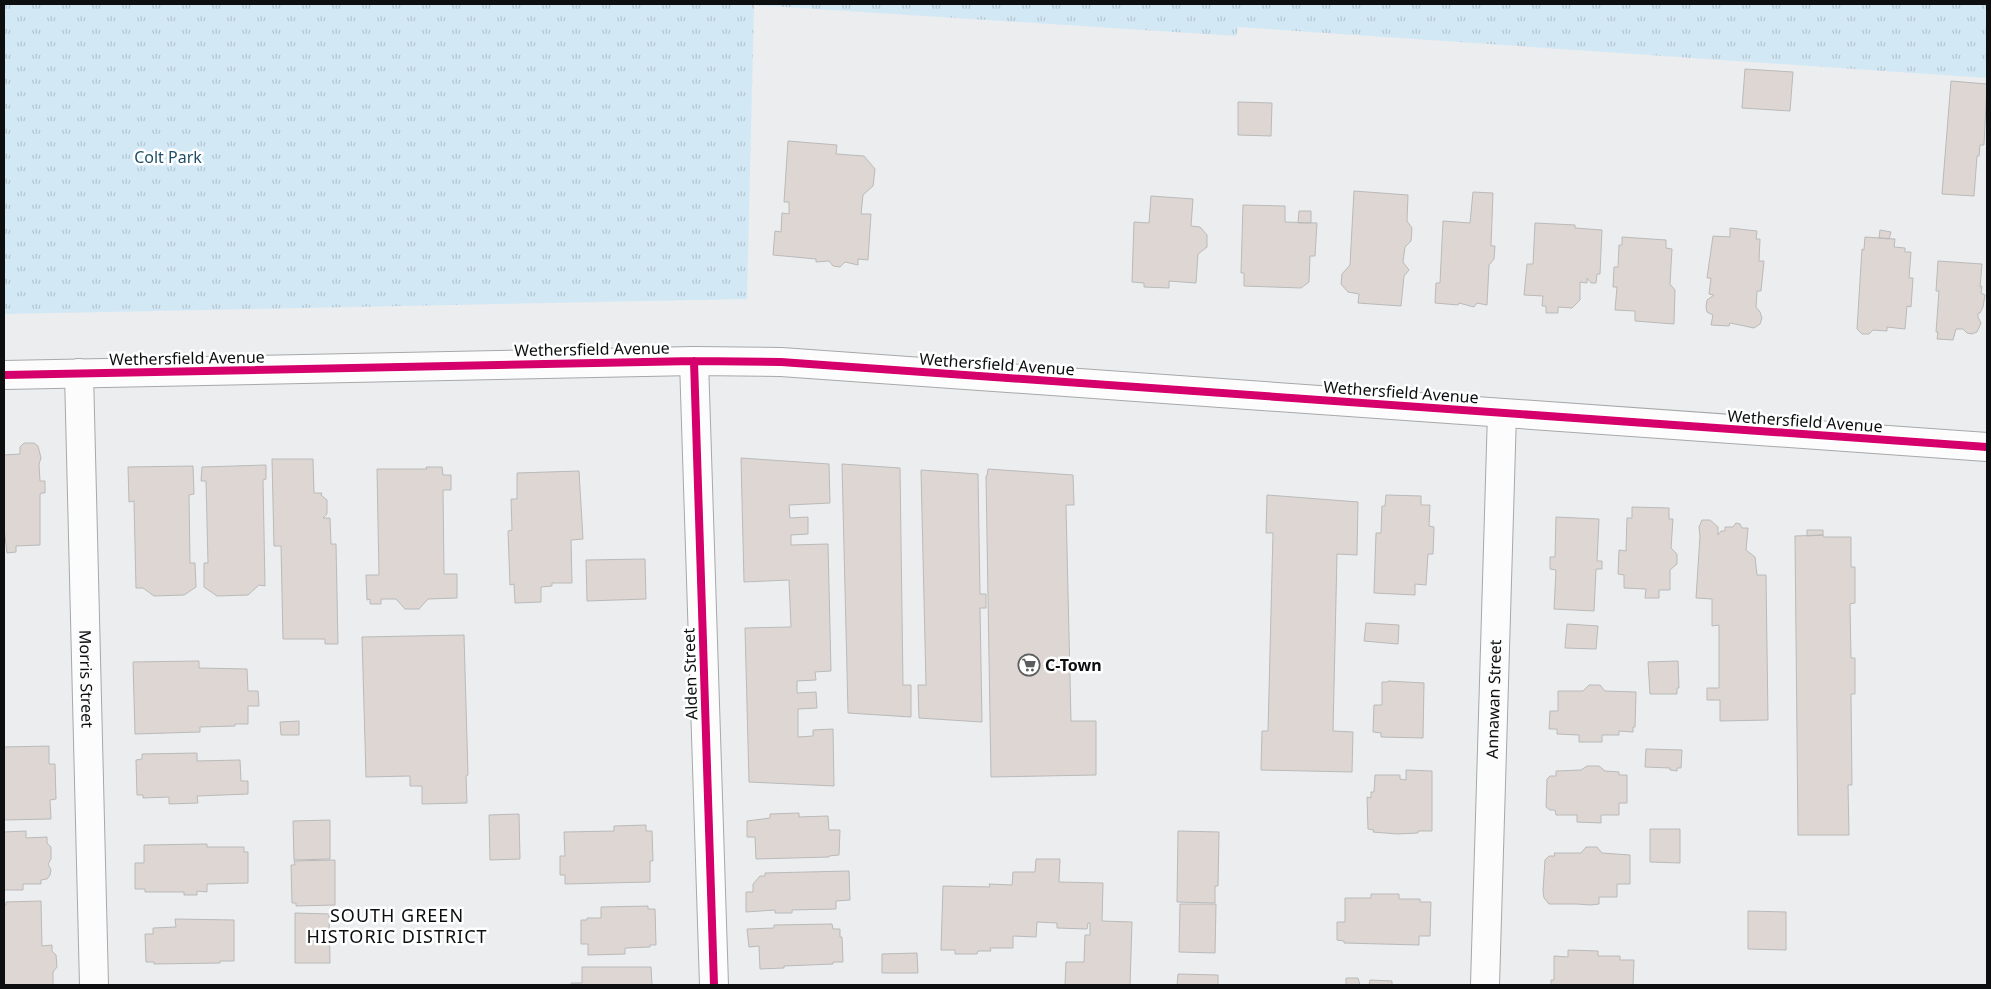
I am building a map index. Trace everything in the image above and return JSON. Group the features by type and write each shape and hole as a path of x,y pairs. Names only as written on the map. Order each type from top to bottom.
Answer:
{"main road":[{"name":"Wethersfield Avenue","path":"4,375 694,361 803,363 1987,447"},
{"name":"Alden Street","path":"694,361 714,985"},
{"name":"Morris Street","path":"79,373 94,985"},
{"name":"Annawan Street","path":"1485,985 1502,413"}],"green space":[{"name":"Colt Park","path":"4,4 1987,4 1987,78 1238,27 1236,36 754,5 747,299 4,314"}],"building":[{"path":"1745,69 1793,72 1790,111 1742,108"},
{"path":"1951,81 1987,84 1984,145 1980,145 1979,156 1977,156 1974,196 1942,194"},
{"path":"1238,102 1272,103 1271,136 1238,135"},
{"path":"788,141 837,145 836,154 864,156 875,169 873,186 863,195 861,214 871,214 868,260 858,259 858,265 845,262 840,267 833,266 829,261 816,262 816,259 773,255 775,231 781,232 782,213 789,214 789,202 784,202"},
{"path":"1354,191 1408,195 1407,221 1412,228 1411,241 1405,247 1403,262 1409,270 1404,276 1401,306 1358,303 1359,294 1348,292 1341,284 1342,274 1350,265"},
{"path":"1473,192 1493,193 1491,246 1495,246 1494,259 1489,265 1487,305 1477,303 1474,307 1459,303 1458,305 1435,303 1436,283 1440,283 1443,221 1470,223"},
{"path":"1151,196 1193,199 1191,226 1200,227 1207,235 1207,247 1198,254 1196,283 1169,281 1169,288 1144,287 1144,283 1132,282 1134,222 1149,223"},
{"path":"1243,205 1285,206 1285,222 1317,223 1315,256 1310,256 1309,282 1301,288 1244,286 1244,273 1241,273"},
{"path":"1299,211 1311,211 1311,223 1298,223"},
{"path":"1535,223 1575,225 1575,228 1602,230 1600,274 1597,274 1596,283 1591,283 1587,278 1587,283 1580,282 1580,300 1572,308 1558,307 1558,313 1546,313 1546,306 1542,306 1543,296 1524,295 1527,264 1533,264"},
{"path":"1730,228 1757,231 1756,239 1760,239 1759,261 1764,261 1761,291 1757,291 1756,307 1762,318 1760,324 1754,328 1730,323 1729,326 1711,325 1713,315 1707,312 1707,300 1714,295 1709,294 1711,278 1707,278 1713,236 1730,237"},
{"path":"1880,230 1891,232 1889,239 1879,238"},
{"path":"1622,237 1666,240 1666,248 1672,249 1670,284 1675,290 1674,324 1635,321 1635,311 1615,310 1617,287 1613,287 1614,267 1618,267 1619,245 1622,245"},
{"path":"1865,237 1895,239 1894,247 1905,248 1905,252 1911,252 1909,278 1913,278 1911,307 1907,306 1905,329 1887,327 1887,331 1873,330 1869,334 1862,334 1857,329 1862,249 1864,250"},
{"path":"1938,261 1982,264 1980,287 1982,286 1981,293 1985,295 1983,307 1980,313 1978,313 1981,323 1977,332 1972,334 1967,333 1963,329 1956,329 1953,340 1937,339 1939,291 1936,291"},
{"path":"24,443 34,443 38,446 41,458 39,464 40,481 45,481 45,493 40,495 40,545 16,546 16,552 7,553 4,528 4,455 20,454 20,447"},
{"path":"741,458 829,464 830,503 789,505 790,518 808,517 808,534 791,535 791,545 828,544 831,671 815,672 816,680 797,681 797,693 816,692 817,708 798,709 798,737 813,736 813,730 833,729 834,786 749,782 745,628 791,627 789,580 744,582"},
{"path":"272,459 313,459 314,493 322,493 321,495 327,500 327,514 323,518 330,518 331,544 336,544 338,644 325,644 325,639 283,639 281,546 274,546"},
{"path":"842,464 900,468 903,685 911,685 911,717 848,713"},
{"path":"266,465 266,479 263,480 265,586 259,585 248,595 217,596 204,587 204,563 208,563 206,481 201,481 202,467"},
{"path":"193,466 194,494 189,495 190,563 195,563 196,587 184,595 154,596 143,588 136,588 134,501 129,502 128,467"},
{"path":"426,467 442,467 443,475 451,475 451,490 443,490 444,574 457,574 457,598 428,599 419,609 405,609 396,599 381,599 381,604 370,604 370,599 367,600 366,575 379,575 377,469 427,469"},
{"name":"C-Town","path":"988,469 1073,475 1074,505 1066,505 1071,721 1096,721 1096,775 991,777 986,476"},
{"path":"921,470 978,474 980,594 986,594 986,608 980,608 982,722 919,718 918,685 926,685"},
{"path":"579,471 583,539 571,540 572,583 552,583 552,586 541,587 541,602 515,603 514,584 510,585 508,531 512,530 511,499 517,499 517,473"},
{"path":"1267,495 1358,502 1357,555 1337,554 1333,731 1353,732 1352,772 1261,770 1262,731 1268,731 1273,533 1266,533"},
{"path":"1386,495 1421,496 1421,505 1430,505 1429,526 1434,527 1433,554 1428,554 1426,585 1415,584 1415,595 1374,593 1376,533 1381,533 1382,506 1385,506"},
{"path":"1632,507 1669,508 1669,519 1673,519 1671,548 1677,554 1677,564 1670,570 1670,590 1659,590 1659,598 1645,598 1646,589 1624,588 1624,575 1618,574 1619,550 1626,551 1627,518 1632,518"},
{"path":"1556,517 1599,519 1597,561 1602,561 1602,569 1596,569 1594,611 1554,609 1556,570 1550,569 1550,557 1555,557"},
{"path":"1702,520 1710,520 1718,527 1718,535 1721,531 1725,531 1725,527 1733,527 1736,523 1740,524 1742,528 1748,528 1746,550 1755,557 1757,575 1766,575 1768,720 1720,721 1720,700 1707,700 1707,688 1719,688 1719,625 1712,626 1712,599 1696,598 1699,527"},
{"path":"1807,530 1823,530 1823,535 1807,536"},
{"path":"1823,535 1824,537 1851,537 1851,567 1855,567 1855,603 1850,604 1851,658 1855,658 1855,694 1851,694 1852,785 1848,785 1849,835 1798,835 1795,536"},
{"path":"645,559 646,599 587,601 586,560"},
{"path":"1366,623 1399,625 1398,644 1364,641"},
{"path":"1567,624 1598,626 1596,649 1565,648"},
{"path":"464,635 467,803 422,804 422,786 410,786 410,776 366,777 362,637"},
{"path":"199,661 199,668 247,669 248,691 258,691 259,706 248,706 248,724 200,727 200,732 135,734 133,662"},
{"path":"1678,661 1679,688 1677,688 1677,694 1650,694 1648,662"},
{"path":"1382,682 1424,683 1423,738 1381,737 1381,733 1373,732 1374,705 1382,705"},
{"path":"1589,685 1600,685 1605,691 1636,692 1635,727 1633,727 1633,732 1619,731 1619,735 1602,735 1602,742 1579,742 1579,735 1557,734 1557,729 1549,729 1550,711 1558,711 1558,691 1583,691"},
{"path":"299,721 299,735 281,735 280,722"},
{"path":"49,746 49,764 55,764 56,799 50,800 51,819 4,820 4,747"},
{"path":"1646,749 1682,750 1681,768 1677,768 1677,771 1670,770 1670,768 1645,767"},
{"path":"197,753 197,761 240,760 241,781 248,781 248,794 197,796 198,803 169,804 169,797 143,798 143,795 137,795 136,760 142,759 142,754"},
{"path":"1587,766 1599,766 1605,771 1619,772 1619,775 1627,775 1627,803 1619,803 1619,815 1601,815 1601,823 1577,822 1577,815 1556,815 1555,810 1550,810 1546,807 1547,779 1550,776 1556,776 1556,771 1581,770"},
{"path":"1406,770 1432,771 1432,831 1397,834 1373,832 1374,830 1368,829 1367,797 1371,798 1371,792 1374,792 1375,775 1400,775 1400,779 1406,780"},
{"path":"799,813 799,817 828,816 829,830 840,830 839,855 829,857 756,859 755,837 747,837 747,821 770,818 770,814"},
{"path":"519,814 520,859 490,860 489,815"},
{"path":"330,820 330,859 294,860 293,821"},
{"path":"646,825 646,831 652,831 653,861 650,861 650,882 565,884 565,875 560,875 560,856 565,856 564,832 614,831 614,826"},
{"path":"1650,829 1680,829 1680,863 1650,862"},
{"path":"26,831 26,838 47,837 47,843 51,847 51,859 48,864 51,870 50,875 47,879 41,880 41,884 23,884 23,890 4,890 4,832"},
{"path":"1178,831 1219,832 1218,886 1215,886 1215,903 1177,902"},
{"path":"207,844 207,847 244,847 244,852 248,852 248,883 207,884 207,892 197,891 197,895 184,895 184,892 145,892 145,889 135,889 135,863 144,863 144,845"},
{"path":"1586,847 1597,847 1602,853 1630,855 1630,884 1617,884 1617,897 1599,897 1599,904 1549,904 1544,898 1543,891 1545,860 1549,856 1555,856 1554,853 1581,853"},
{"path":"1036,859 1060,859 1059,882 1103,883 1102,921 1132,922 1130,985 1065,985 1066,962 1084,962 1085,935 1090,935 1090,923 1088,923 1087,929 1057,928 1057,923 1037,922 1036,937 1013,936 1013,948 990,948 991,951 978,951 977,954 955,954 955,950 941,950 943,886 990,887 989,884 1012,885 1013,872 1035,872"},
{"path":"335,860 335,905 296,906 296,903 292,903 291,865 295,865 294,861"},
{"path":"849,871 850,900 836,901 836,909 792,910 792,913 775,913 775,910 746,912 746,892 753,892 753,884 760,876 765,876 765,873"},
{"path":"1371,894 1399,894 1399,899 1420,899 1420,902 1431,902 1430,936 1419,936 1419,945 1344,943 1344,941 1337,940 1337,922 1345,922 1345,898 1371,898"},
{"path":"41,901 42,946 52,945 52,951 56,955 57,967 53,972 53,985 4,985 4,905 6,905 6,902"},
{"path":"1180,904 1216,904 1215,953 1179,952"},
{"path":"648,906 648,909 655,909 656,945 625,948 625,954 588,955 588,944 581,944 581,920 601,918 601,907"},
{"path":"1748,911 1786,912 1786,950 1748,949"},
{"path":"295,913 329,914 330,963 295,963"},
{"path":"175,919 234,920 234,961 154,964 154,962 146,962 145,934 153,934 153,928 176,927"},
{"path":"832,924 833,929 840,929 843,962 760,969 759,946 749,947 747,929 774,928 774,925"},
{"path":"1568,950 1598,951 1598,956 1620,956 1620,960 1634,960 1633,985 1551,985 1551,980 1554,980 1554,956 1568,957"},
{"path":"917,953 918,973 882,973 882,954"},
{"path":"582,967 651,967 652,985 571,985 571,983 582,983"},
{"path":"1178,974 1218,975 1218,985 1177,985"},
{"path":"1346,978 1358,978 1360,985 1346,985"},
{"path":"1370,980 1392,981 1392,985 1369,985"}],"cycle path":[{"path":"694,361 714,985"},
{"path":"4,375 694,361 781,362 1987,447"}],"place":[{"name":"C-Town","path":"1029,665"}],"district":[{"name":"SOUTH GREEN HISTORIC DISTRICT","path":"397,926"}]}
